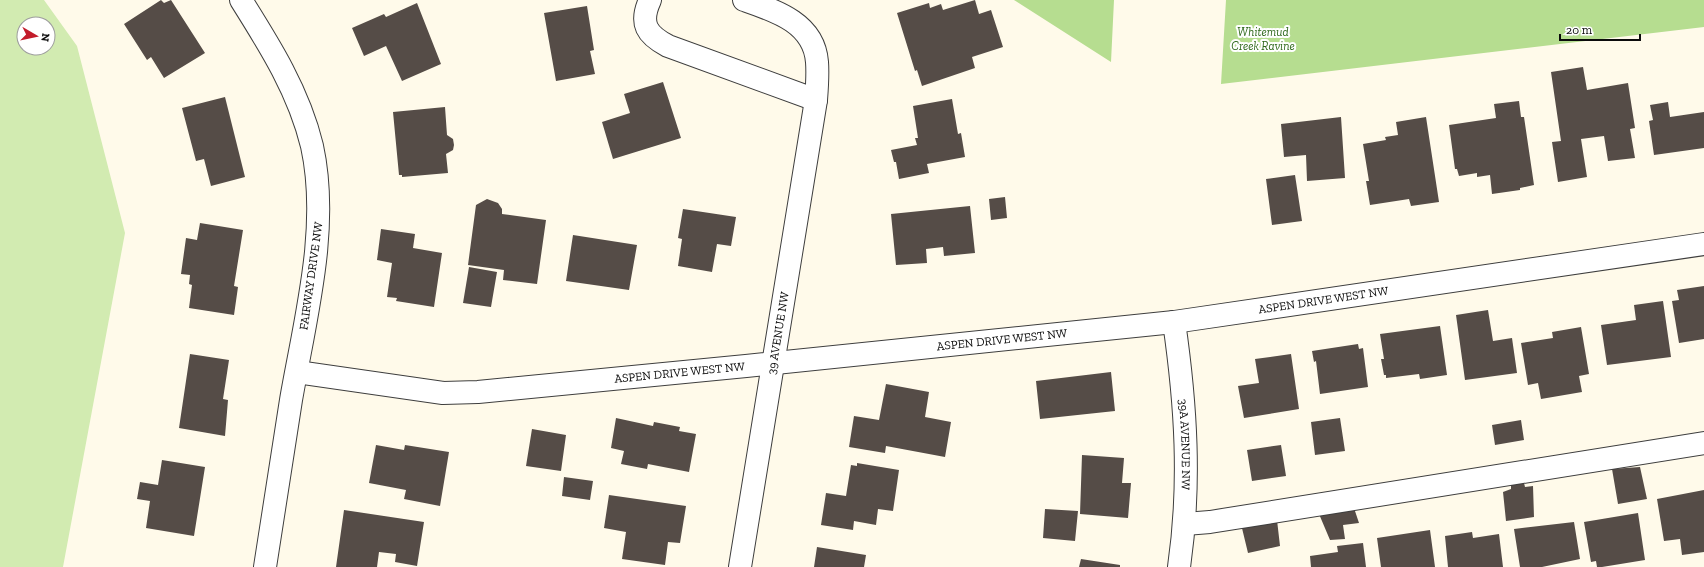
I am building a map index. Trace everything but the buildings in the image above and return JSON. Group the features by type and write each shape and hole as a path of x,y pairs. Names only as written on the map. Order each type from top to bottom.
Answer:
{"street":[{"name":"FAIRWAY DRIVE NW","path":"241,0 282,66 306,127 317,176 318,227 265,567"},
{"path":"650,0 644,18 646,27 657,41 816,100"},
{"name":"39 AVENUE NW","path":"740,567 816,100 817,61 815,50 803,30 784,15 744,0"},
{"name":"ASPEN DRIVE WEST NW","path":"296,372 420,390 461,393 1174,322 1704,244"},
{"name":"39A AVENUE NW","path":"1174,322 1187,442 1186,524 1179,567"},
{"path":"1186,524 1218,521 1704,443"}],"green space":[{"path":"0,0 44,0 55,16 16,16 16,56 56,56 56,17 77,46 125,233 63,567 0,567"},
{"path":"1014,0 1114,0 1111,62"},
{"name":"Whitemud Creek Ravine","path":"1226,0 1704,0 1704,27 1221,84"}]}
